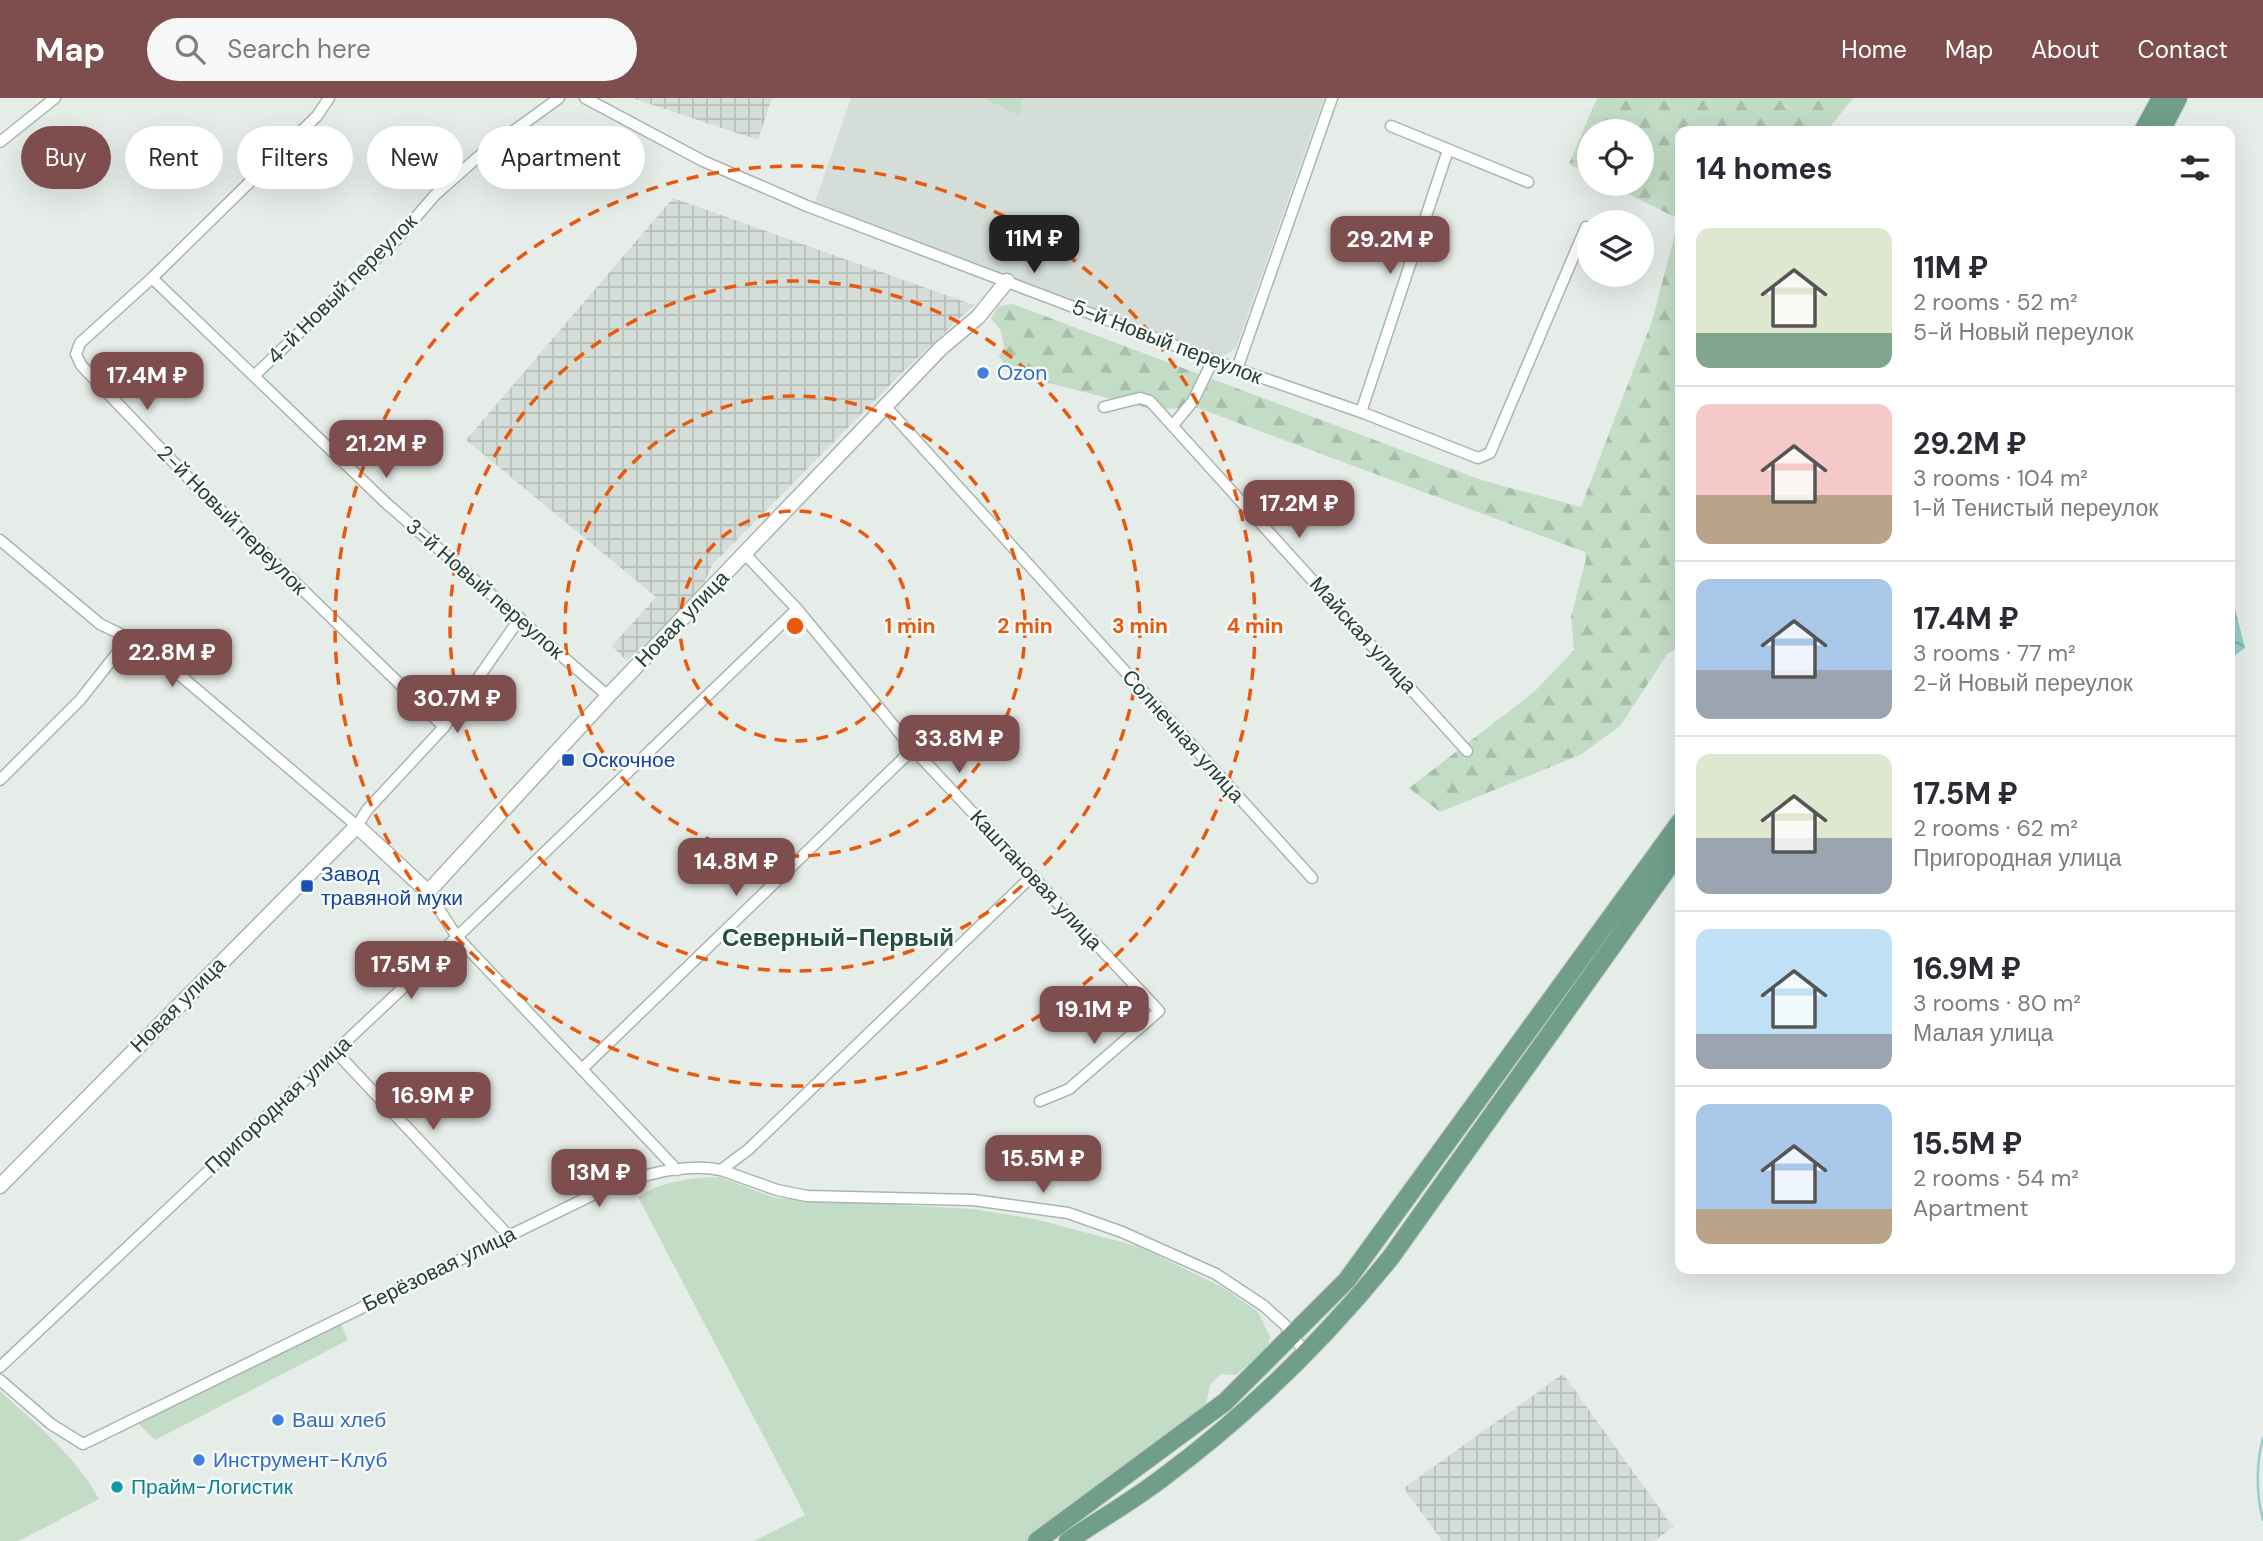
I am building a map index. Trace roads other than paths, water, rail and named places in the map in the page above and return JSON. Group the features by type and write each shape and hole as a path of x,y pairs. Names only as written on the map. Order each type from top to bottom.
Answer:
{"main road":[{"path":"2146,126 2161,98"},
{"path":"2164,126 2178,98"},
{"path":"1037,1541 1225,1402 1294,1336 1373,1247 1675,829"},
{"path":"1068,1541 1162,1478 1305,1353 1362,1293 1391,1257 1675,858"}],"street":[{"path":"0,142 55,98"},
{"name":"2-й Новый переулок","path":"329,98 317,116 152,278 80,343 76,349 77,360 199,489 444,727"},
{"name":"4-й Новый переулок","path":"255,375 396,240 435,195 478,157 559,98"},
{"name":"5-й Новый переулок","path":"585,98 703,160 796,201 1478,458 1485,458 1490,453 1577,248"},
{"path":"1237,369 1332,98"},
{"path":"1391,126 1528,182"},
{"path":"1361,412 1448,150"},
{"name":"3-й Новый переулок","path":"152,278 239,365 255,375 386,503 608,695"},
{"name":"Новая улица","path":"428,892 608,695 942,348 978,317 1007,281"},
{"path":"1174,424 1193,401 1213,360"},
{"name":"Майская улица","path":"1104,407 1140,398 1150,401 1174,424 1467,751"},
{"name":"Солнечная улица","path":"886,407 1312,878"},
{"path":"0,540 100,624 129,638 182,677 357,826 428,892 457,937 677,1170"},
{"name":"Каштановая улица","path":"745,554 797,609 912,749 1159,1011 1069,1089 1040,1101"},
{"name":"Пригородная улица","path":"0,1367 457,937 797,609"},
{"name":"Новая улица","path":"0,1186 357,826 367,810 444,727 520,618"},
{"path":"0,780 89,691 129,638"},
{"path":"582,1069 912,749"},
{"path":"721,1170 749,1149 1032,876"},
{"path":"335,1051 508,1235"},
{"name":"Берёзовая улица","path":"0,1380 51,1424 83,1444 615,1184 702,1166 777,1190 807,1196 973,1200 1068,1213 1132,1236 1216,1274 1255,1299 1294,1336 1305,1353"}],"water":[{"path":"2235,609 2245,648 2235,655"}],"waterway":[{"path":"2263,1438 2258,1479 2263,1520"}],"place":[{"name":"Ozon","path":"983,373"},
{"name":"Оскочное","path":"568,760"},
{"name":"Завод травяной муки","path":"307,886"},
{"name":"Ваш хлеб","path":"278,1420"},
{"name":"Инструмент-Клуб","path":"199,1460"},
{"name":"Прайм-Логистик","path":"117,1487"}],"district":[{"name":"Северный-Первый","path":"838,937"}]}
